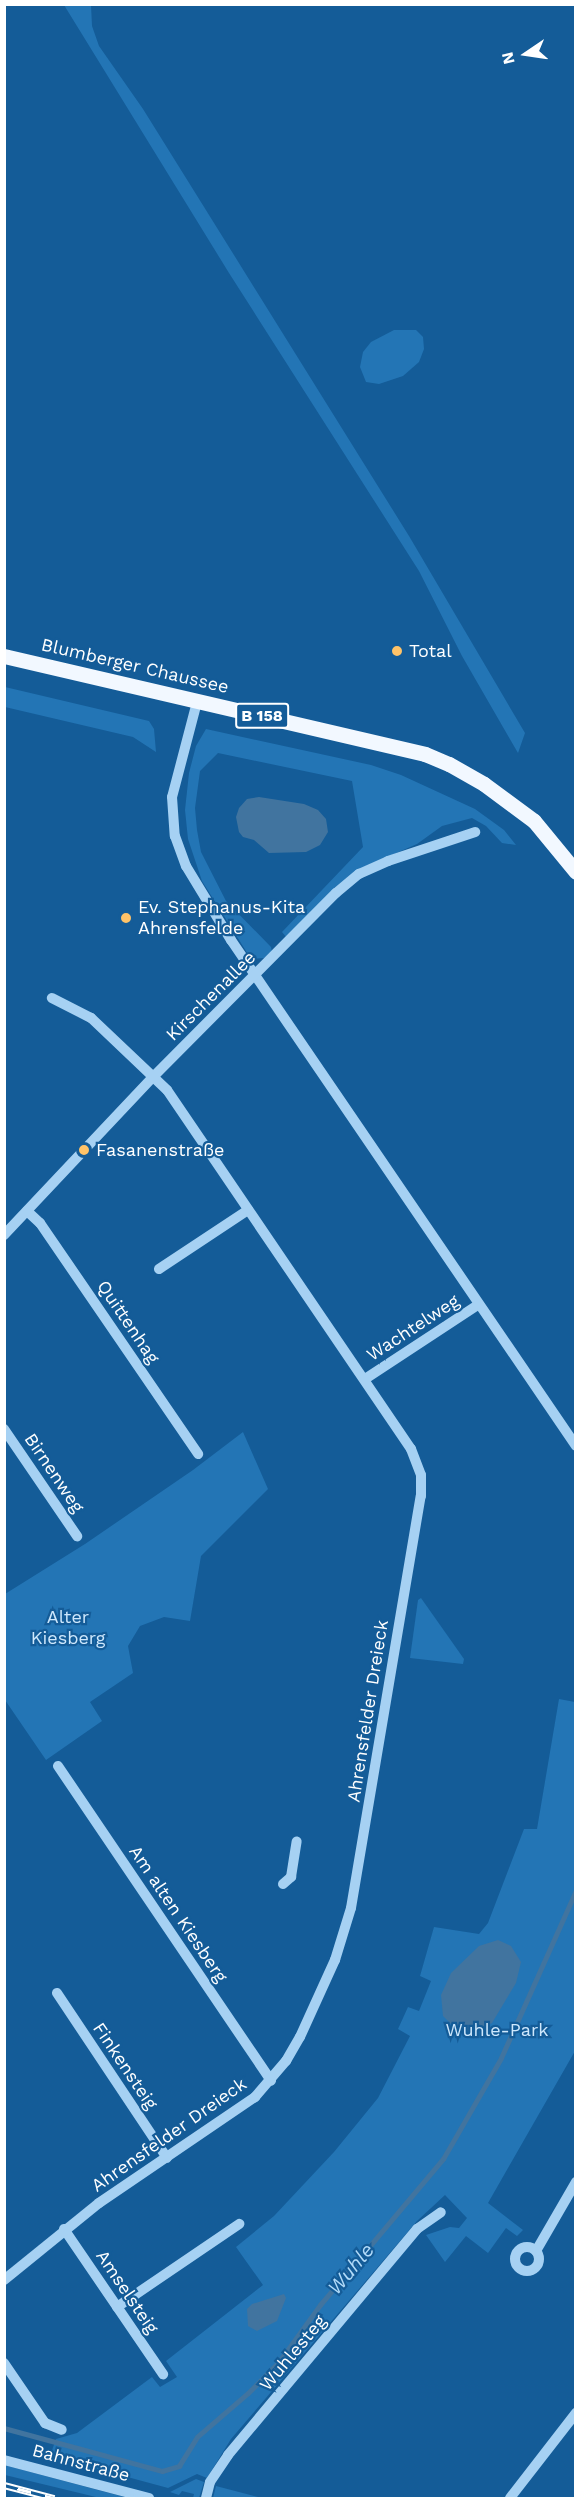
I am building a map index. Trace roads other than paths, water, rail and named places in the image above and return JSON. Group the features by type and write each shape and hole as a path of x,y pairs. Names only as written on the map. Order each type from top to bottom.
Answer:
{"main road":[{"name":"Blumberger Chaussee","path":"4,656 197,702 394,745 449,764 484,784 534,821 574,866"}],"street":[{"path":"197,702 172,797 175,836 186,866 256,975 576,1446"},
{"name":"Kirschenallee","path":"4,1235 154,1076 336,893 359,874 388,861 475,832"},
{"name":"Ahrensfelder Dreieck","path":"4,2280 64,2229 255,2097 271,2081 300,2037 335,1960 351,1908 420,1496 417,1459 365,1379 167,1090 91,1018 52,998"},
{"path":"159,1269 248,1210"},
{"name":"Quittenhag","path":"27,1211 40,1223 198,1454"},
{"name":"Wachtelweg","path":"365,1379 479,1304"},
{"name":"Birnenweg","path":"4,1430 77,1536"},
{"name":"Am alten Kiesberg","path":"58,1766 271,2081"},
{"path":"283,1884 291,1877 297,1841"},
{"name":"Finkensteig","path":"57,1993 167,2158"},
{"path":"536,2251 576,2182"},
{"name":"Wuhlesteg","path":"206,2499 210,2482 228,2455 417,2229 441,2212"},
{"path":"117,2307 238,2224"},
{"name":"Amselsteig","path":"64,2229 163,2374"},
{"path":"4,2363 45,2423 62,2430"},
{"path":"510,2499 576,2413"},
{"name":"Bahnstraße","path":"4,2460 149,2499"}],"waterway":[{"name":"Wuhle","path":"4,2428 162,2471 179,2466 197,2437 248,2393 278,2363 320,2305 443,2159 501,2058 576,1890"}],"railway":[{"path":"4,2485 54,2498"}],"place":[{"name":"Total","path":"397,651"},
{"name":"Ev. Stephanus-Kita Ahrensfelde","path":"126,918"},
{"name":"Fasanenstraße","path":"84,1150"}],"park label":[{"name":"Alter Kiesberg","path":"68,1628"},
{"name":"Wuhle-Park","path":"497,2030"}]}
